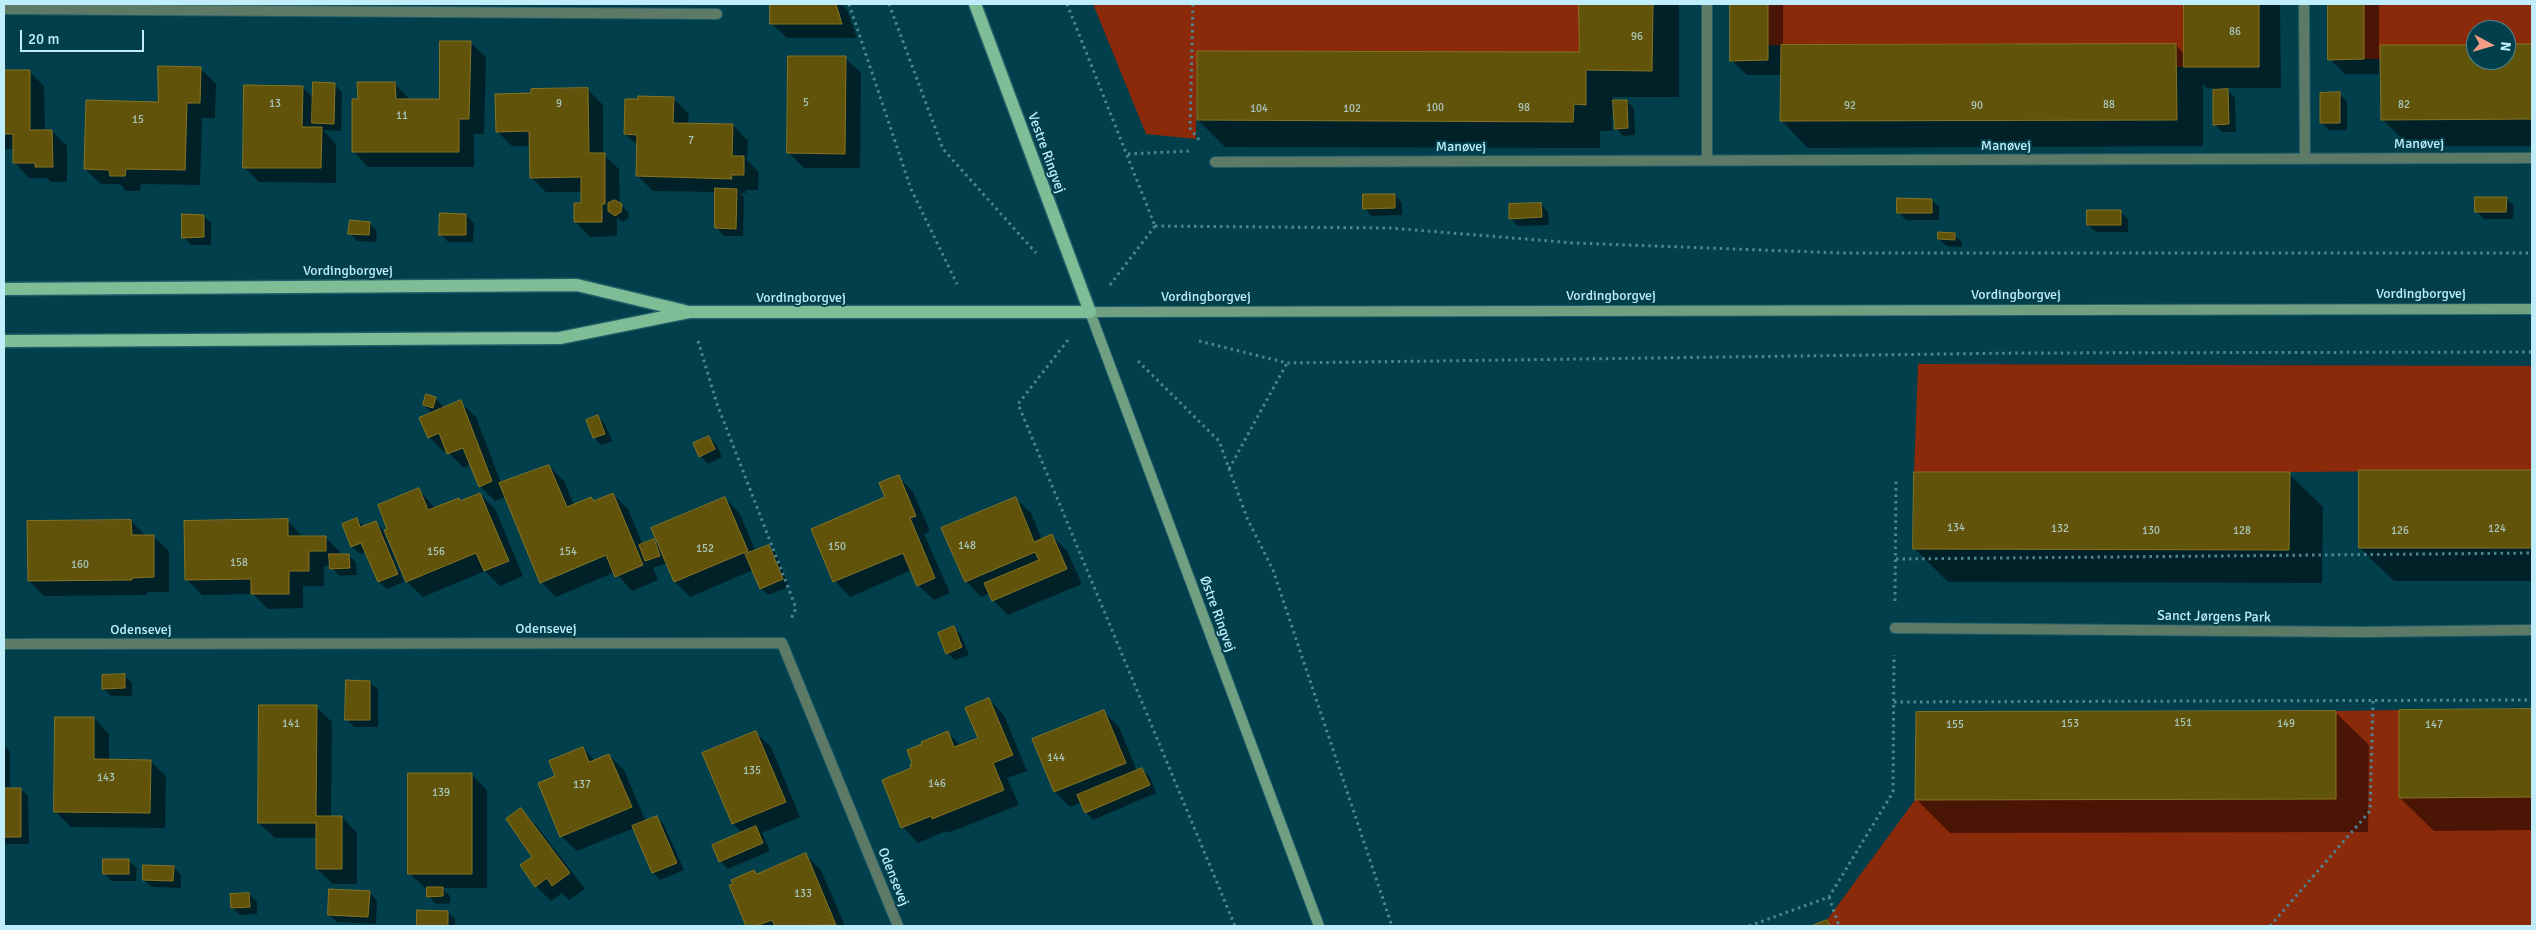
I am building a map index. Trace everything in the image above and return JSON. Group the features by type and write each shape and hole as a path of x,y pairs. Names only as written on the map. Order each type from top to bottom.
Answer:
{"main road":[{"name":"Vestre Ringvej","path":"975,4 1090,312"},
{"name":"Vordingborgvej","path":"4,289 577,285 689,312"},
{"name":"Vordingborgvej","path":"4,341 560,338 689,312 971,314 1090,312"}],"street":[{"path":"1707,4 1707,160"},
{"path":"2304,4 2305,158"},
{"path":"4,8 716,14"},
{"name":"Manøvej","path":"1215,162 2532,158"},
{"name":"Vordingborgvej","path":"1090,312 2532,309"},
{"name":"Østre Ringvej","path":"1090,312 1319,926"},
{"name":"Sanct Jørgens Park","path":"1895,628 2362,632 2532,630"},
{"name":"Odensevej","path":"4,644 782,643 898,926"}],"path":[{"path":"849,4 911,189 971,314"},
{"path":"890,4 942,149 1038,255"},
{"path":"1067,4 1155,226"},
{"path":"1193,4 1190,128 1215,162"},
{"path":"1128,154 1207,150"},
{"path":"1155,226 1018,404 1235,926"},
{"path":"1155,226 1390,228 1574,243 1842,253 2532,253"},
{"path":"689,312 717,404 796,608 782,643"},
{"path":"1193,339 1287,363 2018,353 2532,352"},
{"path":"1137,360 1219,441 1247,518 1273,570 1392,926"},
{"path":"1229,470 1287,363"},
{"path":"1749,926 1828,897 1893,792 1896,481"},
{"path":"1896,559 2532,553"},
{"path":"1894,702 2532,700"},
{"path":"2270,926 2370,811 2373,701"},
{"path":"1828,897 1839,926"}],"shaded area":[{"path":"1093,4 1579,4 1579,52 1197,51 1196,139 1146,134"},
{"path":"1768,4 2184,4 2184,67 2177,67 2176,44 1768,45"},
{"path":"2364,4 2532,4 2532,44 2516,44 2516,20 2466,20 2466,45 2381,45 2381,59 2364,59"},
{"path":"1918,364 2532,366 2532,470 1914,472"},
{"path":"2399,710 2399,798 2532,797 2532,926 1830,926 1827,920 1915,800 2335,799 2336,711"}],"building":[{"path":"770,4 836,4 842,24 770,24"},
{"path":"1579,4 1653,4 1652,71 1586,70 1586,105 1574,104 1573,122 1197,120 1197,51 1579,52"},
{"path":"1730,4 1768,4 1768,60 1730,61"},
{"path":"2184,4 2259,4 2259,67 2184,67"},
{"path":"2328,4 2364,4 2364,59 2328,60"},
{"path":"440,41 471,41 469,119 459,119 459,152 352,152 352,99 358,99 357,82 395,82 396,99 439,99"},
{"path":"2176,44 2177,120 1780,121 1781,45"},
{"path":"2516,44 2532,44 2532,119 2381,120 2380,45 2466,45 2466,70 2516,70"},
{"path":"788,56 846,56 845,154 787,153"},
{"path":"158,66 201,67 200,103 187,103 185,170 126,169 125,176 110,176 109,170 84,169 86,100 158,102"},
{"path":"4,70 30,70 30,130 52,130 53,167 35,167 35,163 13,163 13,134 4,134"},
{"path":"313,82 335,83 334,124 312,123"},
{"path":"244,85 303,86 302,127 322,127 321,168 243,168"},
{"path":"588,88 589,153 605,153 605,204 602,204 602,222 574,222 574,203 581,203 581,177 530,178 529,131 496,132 495,94 531,93 531,89"},
{"path":"2228,89 2229,124 2213,125 2213,90"},
{"path":"2340,92 2340,123 2320,123 2320,93"},
{"path":"638,96 674,97 673,123 733,124 732,156 744,156 744,175 731,175 732,179 636,176 637,135 624,134 625,99 638,99"},
{"path":"1613,100 1627,100 1628,128 1615,129"},
{"path":"715,188 737,189 736,229 715,228"},
{"path":"1363,194 1395,194 1395,208 1363,209"},
{"path":"2475,197 2507,197 2506,212 2475,212"},
{"path":"1897,198 1932,199 1932,213 1897,213"},
{"path":"615,200 622,204 621,212 615,216 608,211 608,203"},
{"path":"1541,203 1542,217 1509,219 1509,204"},
{"path":"2087,210 2121,210 2121,225 2087,225"},
{"path":"440,213 466,214 466,235 439,235"},
{"path":"182,214 204,215 204,237 182,238"},
{"path":"350,220 370,222 369,235 348,234"},
{"path":"1938,232 1955,233 1955,240 1938,239"},
{"path":"426,394 436,397 433,408 423,405"},
{"path":"461,400 492,481 479,487 463,448 447,454 439,433 428,438 419,418"},
{"path":"598,415 605,434 593,438 586,420"},
{"path":"709,436 715,449 699,457 693,443"},
{"path":"549,465 567,507 591,497 594,501 613,493 643,565 615,577 606,555 540,583 499,483"},
{"path":"2359,470 2532,470 2532,548 2359,548"},
{"path":"1914,472 2290,472 2289,550 1913,549"},
{"path":"899,475 916,516 910,518 935,578 917,586 903,553 833,582 811,529 885,497 879,483"},
{"path":"419,488 428,510 459,498 460,501 480,493 509,561 484,571 476,553 406,582 384,530 387,529 378,505"},
{"path":"725,497 748,551 674,582 651,528"},
{"path":"1016,497 1034,542 1052,534 1067,569 992,601 984,583 1039,560 1035,552 965,582 941,528"},
{"path":"357,518 360,527 376,521 398,574 378,582 361,543 351,547 342,524"},
{"path":"288,519 288,536 326,536 326,551 309,551 309,571 289,571 289,594 251,594 251,579 185,580 184,521"},
{"path":"131,520 132,535 154,535 154,577 132,578 132,580 28,581 27,521"},
{"path":"654,539 660,556 645,561 639,545"},
{"path":"769,545 783,579 760,589 745,554"},
{"path":"329,554 349,554 350,568 330,569"},
{"path":"954,626 962,647 946,654 938,633"},
{"path":"125,674 125,688 102,689 102,675"},
{"path":"346,680 370,681 370,720 345,720"},
{"path":"989,698 1013,755 993,763 1004,790 932,819 931,816 901,828 882,780 911,768 910,765 912,764 907,750 922,744 921,742 948,731 954,747 978,738 965,708"},
{"path":"259,705 317,705 316,816 342,816 342,869 316,869 316,823 258,823"},
{"path":"2532,709 2532,797 2399,798 2399,710"},
{"path":"1104,710 1126,763 1054,792 1032,739"},
{"path":"2336,711 2336,799 1915,800 1916,712"},
{"path":"55,717 94,717 94,759 151,760 150,813 54,812"},
{"path":"756,731 786,802 732,824 702,753"},
{"path":"583,747 589,762 609,754 632,807 560,837 538,783 555,776 549,761"},
{"path":"1142,768 1150,785 1085,813 1077,795"},
{"path":"408,773 472,773 472,874 408,874"},
{"path":"4,788 21,788 21,837 4,837"},
{"path":"521,808 570,873 552,886 547,878 535,887 520,865 532,857 506,819"},
{"path":"657,816 677,863 652,873 632,826"},
{"path":"756,826 763,843 719,862 712,845"},
{"path":"806,853 836,925 775,926 772,920 756,926 746,926 729,885 733,884 731,880 754,870 756,874"},
{"path":"103,859 129,859 129,874 103,874"},
{"path":"143,865 174,866 173,881 143,880"},
{"path":"427,887 443,887 443,896 427,897"},
{"path":"329,889 370,891 368,917 328,915"},
{"path":"249,893 250,907 231,908 230,894"},
{"path":"417,910 448,911 448,926 417,926"},
{"path":"1827,920 1830,926 1811,926"}]}
